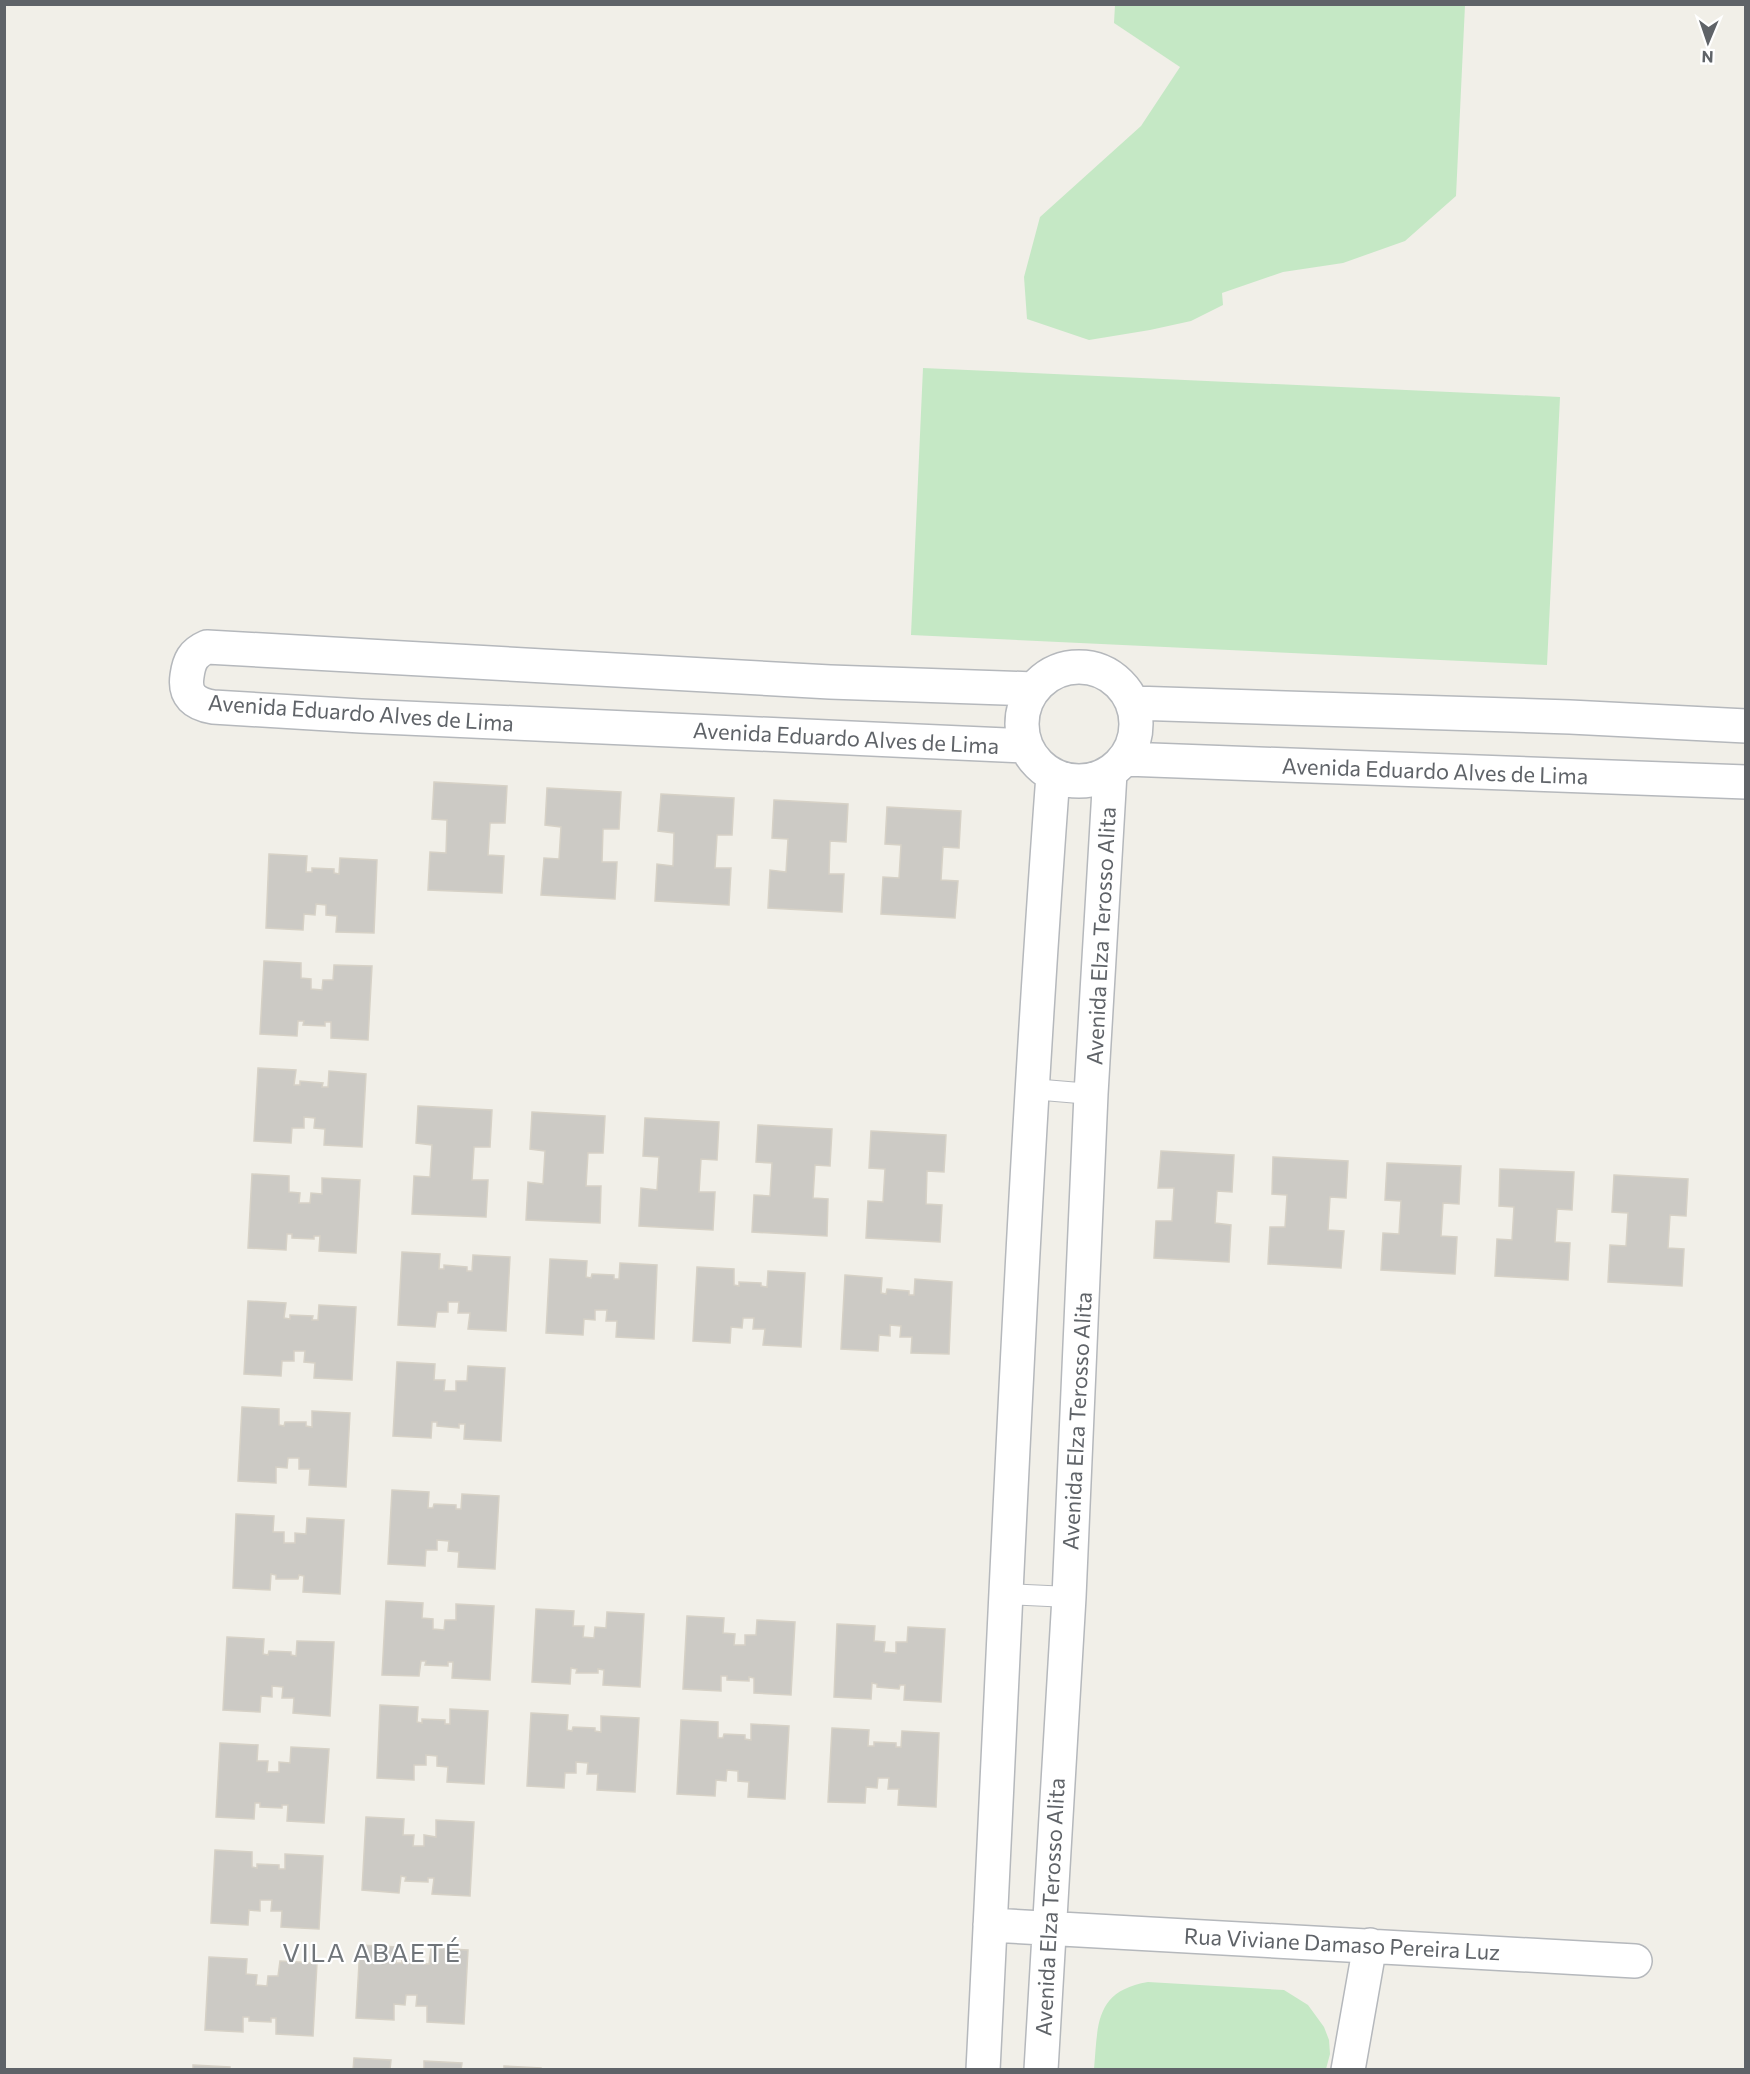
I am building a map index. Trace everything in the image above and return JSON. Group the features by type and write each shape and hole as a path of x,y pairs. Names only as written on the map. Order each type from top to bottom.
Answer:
{"street":[{"name":"Avenida Eduardo Alves de Lima","path":"1026,746 360,716 213,707 202,705 194,700 188,693 186,684 192,657 207,647 818,682 1034,689"},
{"path":"1067,668 1087,668 1106,674 1122,686 1132,703 1137,722 1134,741 1118,766 1092,780 1072,781 1053,775 1037,763 1026,746 1022,727 1024,707 1034,689 1048,676 1067,668"},
{"path":"1132,703 1558,716 1746,726"},
{"name":"Avenida Eduardo Alves de Lima","path":"1118,766 1746,782"},
{"name":"Avenida Elza Terosso Alita","path":"1041,2070 1069,1597 1091,1094 1118,766"},
{"path":"983,2070 1032,1089 1053,775"},
{"name":"Rua Viviane Damaso Pereira Luz","path":"990,1925 1635,1961"},
{"path":"1348,2070 1370,1945"}],"lane":[{"path":"1032,1089 1091,1094"},
{"path":"1006,1594 1069,1597"}],"green space":[{"path":"1115,5 1465,5 1456,196 1405,241 1343,263 1283,272 1222,293 1223,305 1191,321 1089,340 1027,319 1024,277 1040,217 1141,126 1180,67 1114,23"},
{"path":"923,368 1560,397 1547,665 911,635"},
{"path":"1148,1982 1284,1990 1308,2005 1324,2027 1329,2040 1330,2054 1326,2069 1094,2069 1099,2025 1108,2002 1117,1993"}],"building":[{"path":"434,782 507,786 505,823 490,823 488,855 504,856 502,893 428,890 430,852 446,853 447,820 432,819"},
{"path":"547,788 621,792 619,829 603,829 602,862 617,862 615,899 541,895 544,858 559,859 561,827 545,825"},
{"path":"661,794 734,798 732,835 717,835 715,868 731,868 729,905 655,901 657,864 673,866 674,833 658,831"},
{"path":"774,800 848,804 846,842 830,841 829,874 844,874 842,912 768,908 770,870 786,872 788,839 772,838"},
{"path":"887,807 961,811 959,848 943,847 941,880 958,881 955,918 881,914 883,877 899,878 901,845 885,844"},
{"path":"269,854 307,856 306,872 312,872 312,868 334,869 334,873 339,874 340,858 377,860 374,933 336,932 337,916 326,915 326,905 316,904 315,915 304,914 303,930 266,928"},
{"path":"264,961 301,963 301,978 311,979 311,989 322,990 323,980 333,980 334,965 372,966 368,1040 331,1038 331,1022 325,1022 325,1026 303,1025 304,1021 298,1021 297,1036 260,1034"},
{"path":"258,1068 296,1070 294,1085 300,1085 300,1081 323,1083 322,1087 328,1087 329,1071 366,1074 362,1147 324,1145 325,1129 314,1128 315,1118 304,1117 304,1128 292,1128 291,1143 254,1141"},
{"path":"418,1106 492,1110 490,1147 474,1147 472,1180 488,1180 486,1217 412,1214 414,1176 430,1177 432,1145 416,1143"},
{"path":"532,1112 605,1116 603,1153 588,1153 586,1186 601,1186 600,1223 526,1220 528,1182 543,1184 545,1151 530,1149"},
{"path":"645,1118 719,1122 717,1160 701,1159 699,1192 715,1192 713,1230 639,1226 641,1188 657,1190 659,1157 643,1156"},
{"path":"758,1125 832,1129 830,1166 815,1165 813,1198 828,1199 827,1236 752,1232 754,1195 770,1196 772,1163 756,1162"},
{"path":"871,1131 946,1135 944,1172 927,1171 926,1204 942,1205 940,1242 866,1238 868,1201 883,1202 885,1169 869,1168"},
{"path":"1161,1151 1234,1155 1232,1192 1217,1191 1215,1223 1231,1225 1229,1262 1154,1258 1156,1221 1172,1221 1174,1188 1158,1188"},
{"path":"1273,1157 1348,1161 1346,1198 1330,1197 1328,1230 1344,1231 1341,1268 1268,1264 1270,1227 1285,1227 1287,1195 1272,1194"},
{"path":"1387,1163 1461,1166 1459,1204 1443,1203 1441,1236 1457,1237 1455,1274 1381,1270 1383,1233 1399,1234 1401,1201 1385,1200"},
{"path":"1500,1169 1574,1172 1572,1210 1557,1209 1555,1242 1570,1243 1568,1280 1495,1276 1497,1239 1512,1240 1514,1207 1499,1206"},
{"path":"252,1174 289,1176 289,1192 300,1193 299,1203 310,1203 311,1193 322,1194 322,1178 360,1180 356,1253 319,1251 320,1236 314,1236 314,1239 292,1238 292,1234 287,1234 286,1250 248,1248"},
{"path":"1614,1175 1688,1179 1686,1216 1670,1215 1668,1248 1684,1249 1682,1286 1608,1282 1610,1245 1626,1246 1628,1213 1612,1212"},
{"path":"402,1252 440,1254 439,1269 444,1269 444,1265 467,1267 467,1271 472,1271 473,1255 510,1257 506,1331 468,1329 470,1313 458,1313 459,1302 448,1302 448,1312 437,1312 435,1327 398,1325"},
{"path":"550,1259 587,1261 586,1277 591,1278 592,1274 614,1275 614,1279 619,1279 620,1263 657,1265 654,1339 616,1337 617,1321 606,1321 607,1310 595,1310 595,1320 584,1319 583,1335 546,1333"},
{"path":"697,1267 734,1269 734,1285 739,1286 739,1282 761,1283 761,1286 767,1287 768,1271 805,1273 801,1347 763,1345 765,1329 753,1329 754,1318 743,1318 742,1328 731,1327 730,1343 693,1341"},
{"path":"845,1275 882,1278 881,1293 886,1294 887,1289 909,1291 909,1295 914,1295 915,1279 952,1282 949,1354 911,1353 912,1337 900,1337 901,1326 890,1325 890,1336 879,1335 878,1351 841,1349"},
{"path":"248,1301 286,1303 284,1318 290,1319 290,1315 313,1316 312,1320 318,1320 319,1305 356,1307 352,1380 314,1378 315,1363 304,1362 305,1351 294,1351 294,1361 282,1361 281,1376 244,1374"},
{"path":"397,1362 435,1364 434,1380 445,1380 444,1391 456,1391 456,1381 467,1381 468,1366 505,1368 501,1441 464,1439 465,1424 459,1424 459,1428 437,1426 437,1422 432,1422 431,1438 393,1436"},
{"path":"242,1407 279,1409 279,1425 284,1426 285,1422 306,1422 306,1426 312,1427 312,1411 350,1413 346,1487 309,1485 310,1469 299,1469 299,1458 288,1458 287,1468 276,1467 276,1483 238,1481"},
{"path":"392,1490 429,1492 428,1508 433,1508 434,1504 456,1505 456,1509 461,1509 462,1494 499,1496 495,1569 458,1567 459,1552 448,1551 449,1541 437,1540 437,1550 426,1550 425,1566 388,1564"},
{"path":"236,1514 274,1516 273,1532 284,1532 284,1543 295,1543 295,1533 306,1534 307,1518 344,1520 340,1594 303,1592 304,1576 299,1575 298,1579 276,1579 276,1575 271,1574 270,1590 233,1588"},
{"path":"386,1601 423,1603 422,1618 433,1619 433,1629 444,1630 445,1620 456,1620 456,1604 494,1606 490,1680 452,1678 453,1662 448,1662 448,1666 425,1665 426,1661 421,1661 419,1676 382,1675"},
{"path":"536,1609 574,1611 573,1626 584,1626 583,1637 594,1638 595,1627 606,1628 607,1612 644,1614 640,1687 603,1685 604,1670 598,1669 598,1673 576,1673 577,1669 571,1668 570,1684 532,1682"},
{"path":"687,1616 724,1618 723,1633 735,1634 734,1645 745,1645 745,1635 756,1635 757,1620 795,1622 791,1695 754,1693 754,1678 749,1677 749,1681 727,1680 727,1676 721,1676 721,1691 683,1689"},
{"path":"837,1624 875,1626 874,1641 885,1642 884,1652 896,1653 896,1642 907,1642 908,1627 945,1629 941,1702 904,1700 905,1685 900,1685 899,1689 877,1687 877,1684 872,1683 871,1699 834,1697"},
{"path":"227,1637 264,1639 263,1654 268,1655 269,1651 291,1652 291,1655 296,1656 297,1641 334,1642 330,1716 293,1713 294,1698 282,1698 283,1687 272,1686 272,1697 261,1696 260,1712 223,1710"},
{"path":"380,1705 418,1707 417,1722 422,1723 422,1719 445,1720 445,1724 450,1724 450,1709 488,1711 484,1784 447,1782 448,1767 437,1766 437,1756 426,1755 426,1765 414,1765 414,1780 377,1778"},
{"path":"531,1713 568,1715 567,1730 572,1731 573,1727 595,1728 595,1731 601,1732 601,1716 639,1718 635,1792 597,1790 598,1774 587,1774 588,1763 576,1762 576,1773 565,1773 564,1788 527,1786"},
{"path":"681,1720 718,1722 718,1738 723,1738 724,1734 745,1735 745,1739 751,1740 751,1724 789,1726 785,1799 748,1797 749,1782 738,1781 738,1771 727,1770 726,1781 716,1780 715,1796 677,1794"},
{"path":"832,1728 869,1730 868,1746 874,1746 874,1742 896,1743 896,1747 901,1747 902,1731 939,1733 936,1807 898,1805 899,1789 888,1789 889,1778 878,1778 877,1788 866,1787 865,1803 828,1802"},
{"path":"220,1743 258,1745 257,1761 268,1761 267,1772 279,1772 279,1762 290,1763 291,1747 329,1749 324,1823 287,1821 288,1805 282,1805 282,1808 260,1807 260,1803 255,1803 254,1819 216,1817"},
{"path":"366,1817 404,1819 403,1835 414,1835 413,1846 424,1846 424,1835 436,1837 436,1820 474,1822 470,1896 432,1894 434,1878 428,1878 428,1882 405,1881 406,1877 401,1876 399,1893 362,1890"},
{"path":"215,1850 252,1852 252,1867 257,1868 257,1864 279,1865 279,1869 285,1869 285,1854 323,1856 319,1929 281,1927 282,1911 271,1911 272,1900 260,1900 260,1911 249,1910 248,1925 211,1923"},
{"path":"360,1945 397,1947 396,1963 402,1963 402,1959 425,1960 424,1964 429,1964 431,1948 468,1950 464,2024 427,2022 427,2006 416,2006 417,1995 406,1995 405,2005 394,2004 394,2020 356,2018"},
{"path":"209,1957 247,1959 246,1974 257,1975 256,1985 267,1986 268,1976 278,1976 280,1961 317,1963 313,2036 276,2034 276,2018 271,2018 271,2022 249,2021 249,2017 243,2017 243,2032 205,2030"},
{"path":"354,2058 391,2060 390,2070 353,2070"},
{"path":"424,2061 462,2063 461,2070 424,2070"},
{"path":"193,2065 230,2067 230,2070 193,2070"},
{"path":"504,2066 541,2068 541,2070 504,2070"}],"district":[{"name":"VILA ABAETÉ","path":"372,1953"}]}
